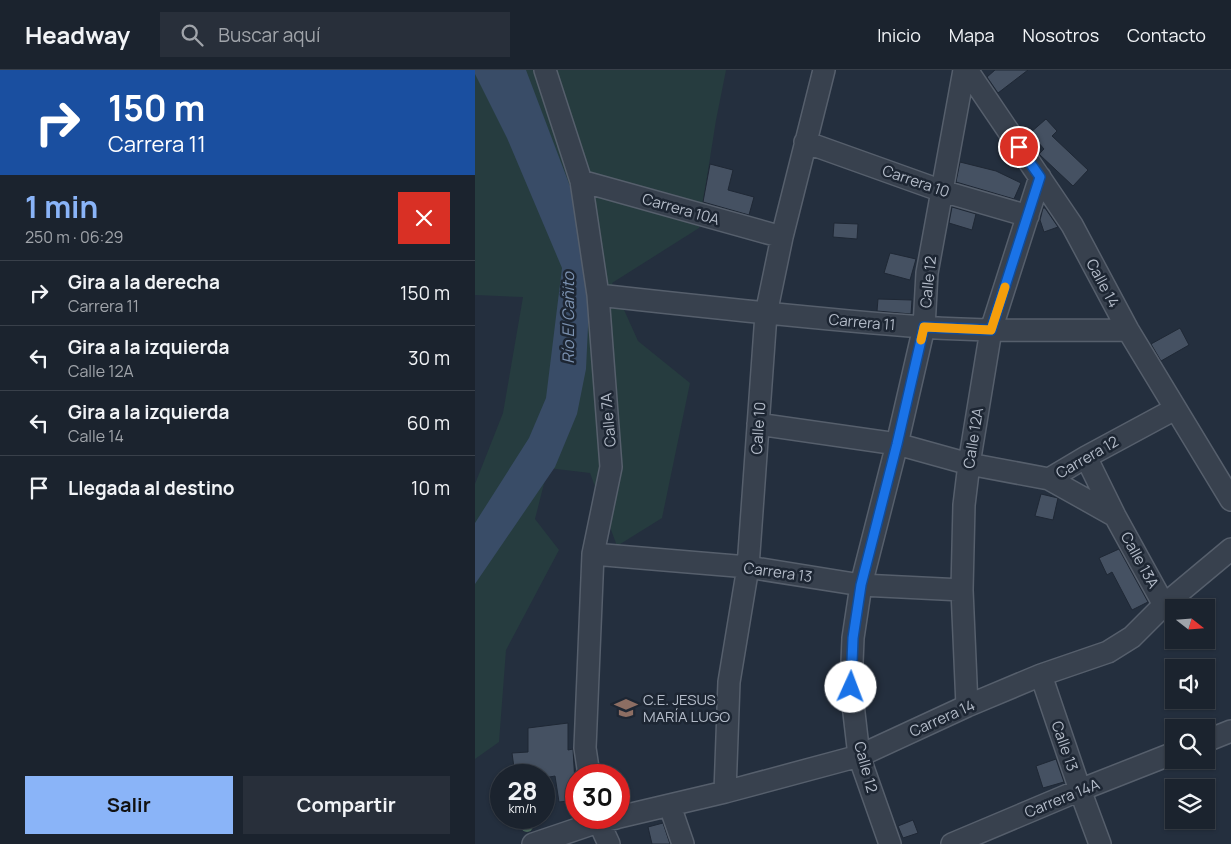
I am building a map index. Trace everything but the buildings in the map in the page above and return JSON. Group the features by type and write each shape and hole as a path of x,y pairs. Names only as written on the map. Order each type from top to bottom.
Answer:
{"street":[{"name":"Calle 7A","path":"545,70 581,181 598,295 611,467 593,554 585,748 587,764"},
{"name":"Calle 10","path":"725,792 729,682 748,567 766,314 782,237 824,70"},
{"name":"Calle 14","path":"966,70 1072,225 1127,330 1231,500"},
{"name":"Calle 12","path":"890,844 859,756 851,687 853,638 861,585 897,444 924,327 927,272 966,70"},
{"name":"Carrera 10","path":"805,142 942,191 1028,216"},
{"name":"Calle 12A","path":"967,706 962,590 964,505 969,464 991,330 1040,177"},
{"name":"Carrera 10A","path":"581,181 782,237"},
{"name":"Carrera 11","path":"598,295 766,314 924,327 991,330 1127,330"},
{"name":"Carrera 12","path":"758,424 897,444 969,464 1049,479 1175,409"},
{"name":"Calle 13A","path":"1086,457 1115,516 1164,605"},
{"name":"Calle 13A","path":"1049,479 1115,516"},
{"name":"Carrera 14","path":"630,814 670,806 859,756 967,706 1041,676 1108,652 1132,637 1164,605 1231,550"},
{"name":"Carrera 13","path":"593,554 748,567 861,585 962,590"},
{"name":"Calle 13","path":"1041,676 1100,844"},
{"path":"1215,737 1231,731"},
{"name":"Carrera 14A","path":"952,844 1080,790 1165,757"},
{"path":"670,806 683,844"},
{"name":"Carrera 14","path":"533,844 576,829"},
{"path":"608,829 609,844"}],"green space":[{"path":"475,70 726,70 699,228 612,283 638,341 690,383 662,518 617,546 590,473 548,468 535,519 559,550 506,650 499,742 475,759 475,484 503,413 523,297 475,295"}],"water":[{"name":"Río El Cañito","path":"475,70 526,70 576,202 589,306 586,369 577,414 555,467 475,584 475,523 529,438 546,398 562,268 507,138 475,74"}],"slow traffic":[{"path":"921,340 924,327 991,330 1005,287"}],"place":[{"name":"C.E. JESUS MARÍA LUGO","path":"626,708"}],"route":[{"path":"851,687 853,638 861,585 897,444 924,327 991,330 1040,177 1019,147"}]}
